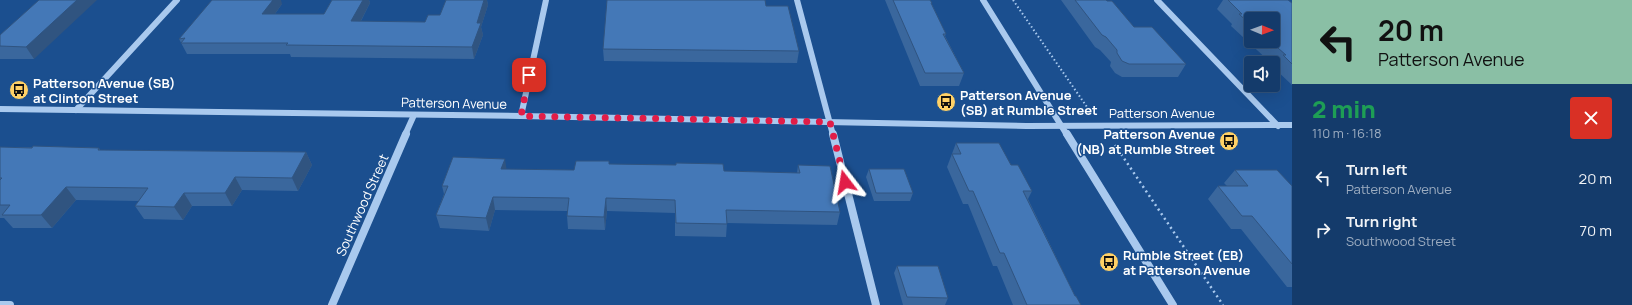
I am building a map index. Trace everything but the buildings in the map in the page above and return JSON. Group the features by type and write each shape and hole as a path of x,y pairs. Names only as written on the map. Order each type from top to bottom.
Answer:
{"street":[{"path":"76,110 177,0"},
{"path":"521,116 546,0"},
{"path":"796,0 830,122 876,305"},
{"path":"983,0 1173,305"},
{"path":"1157,0 1278,126"},
{"name":"Patterson Avenue","path":"0,109 521,116 1061,126 1292,125"},
{"name":"Southwood Street","path":"332,305 414,115"},
{"path":"0,305 10,305"}],"path":[{"path":"1014,0 1083,101"},
{"path":"1111,141 1223,305"}],"place":[{"name":"Patterson Avenue (SB) at Clinton Street","path":"19,90"},
{"name":"Patterson Avenue (SB) at Rumble Street","path":"946,102"},
{"name":"Patterson Avenue (NB) at Rumble Street","path":"1229,141"},
{"name":"Rumble Street (EB) at Patterson Avenue","path":"1109,262"}],"route":[{"path":"529,75 521,116 830,122 845,182"}]}
